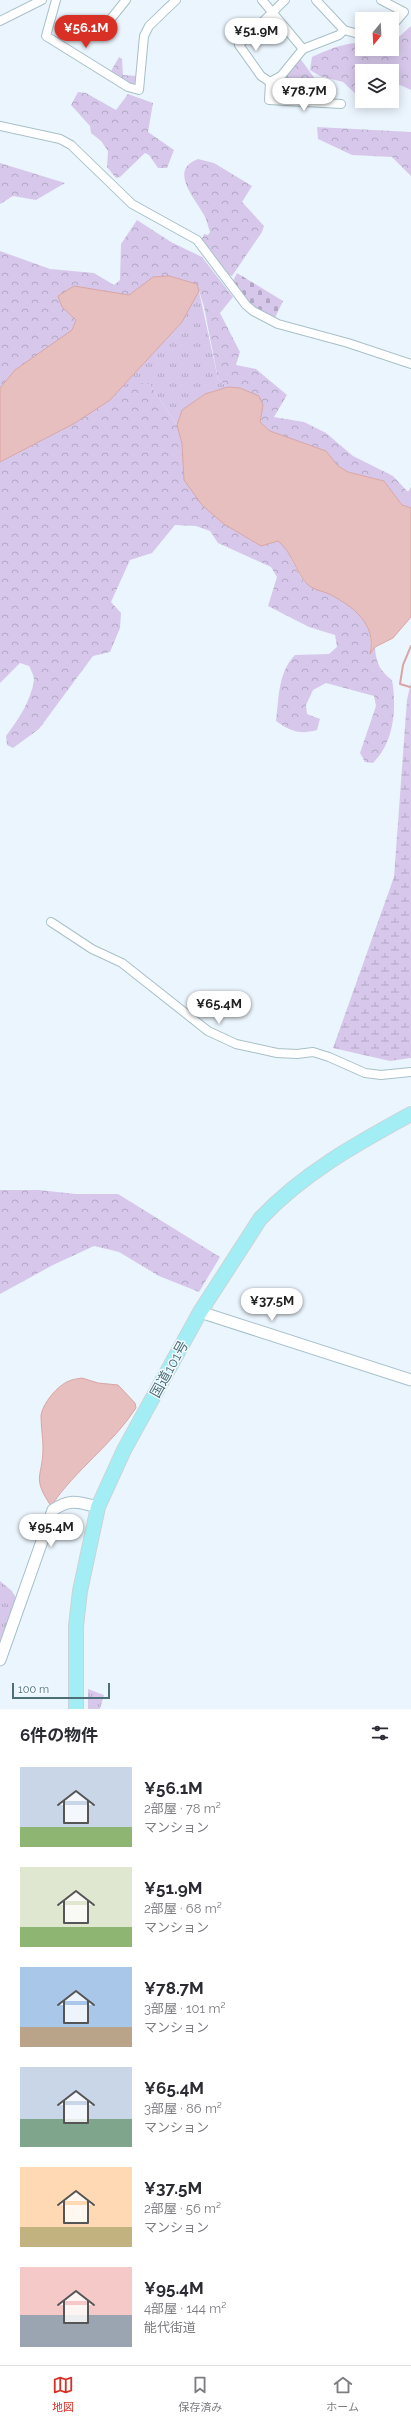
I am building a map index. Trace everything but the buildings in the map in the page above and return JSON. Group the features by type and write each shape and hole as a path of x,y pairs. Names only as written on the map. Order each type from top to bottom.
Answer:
{"highway":[{"name":"国道101号","path":"76,1709 76,1626 80,1591 98,1507 124,1450 200,1312 260,1219 293,1187 337,1156 411,1114"}],"street":[{"path":"0,21 42,0"},
{"path":"56,0 46,36 128,87 139,90 144,36 149,26 176,0"},
{"path":"101,31 126,0"},
{"path":"262,0 274,12 303,49"},
{"path":"270,82 261,76 239,45 285,0"},
{"path":"316,0 344,30 355,33"},
{"path":"381,0 404,12 399,18"},
{"path":"270,82 281,76 303,49 339,35 344,30"},
{"path":"270,82 269,100 341,104"},
{"path":"0,126 60,138 71,145 132,204 197,240 246,305 263,316 278,324 348,343 411,364"},
{"path":"50,922 92,949 122,963 208,1031 236,1044 277,1053 297,1054 314,1052 365,1073 381,1075 411,1072"},
{"path":"200,1312 411,1380"},
{"path":"0,1660 53,1510 63,1503 77,1501 98,1507"}],"green space":[{"path":"411,26 411,90 399,86 399,64 355,64 355,93 343,82 320,76 310,70 312,57 330,49 349,44 355,43 355,56 399,56 399,37"},
{"path":"119,57 122,59 123,75 137,76 138,79 133,85 110,73"},
{"path":"299,57 318,83 278,84"},
{"path":"78,92 86,93 116,110 128,94 153,103 148,132 174,150 167,168 158,168 149,155 145,153 120,177 116,178 107,167 108,151 101,141 91,133 90,126 71,105"},
{"path":"317,127 411,132 411,176 392,157 352,155 318,139"},
{"path":"198,159 214,163 252,186 242,202 264,226 262,232 232,276 227,274 201,241 204,234 208,235 210,232 205,217 190,193 184,177 185,170 189,164"},
{"path":"0,163 65,183 36,200 13,196 0,204"},
{"path":"137,220 171,242 202,257 233,297 220,313 240,352 236,365 256,369 287,395 274,417 304,422 326,433 353,456 393,476 408,492 411,487 411,508 402,505 384,481 348,472 338,466 326,451 270,431 260,422 263,405 240,388 228,387 218,379 204,307 197,284 185,280 161,277 148,282 129,295 112,293 62,307 76,320 72,331 15,370 0,388 0,251 50,269 94,273 114,285 120,280 121,244"},
{"path":"237,273 283,301 274,320 250,304 241,293 233,281"},
{"path":"199,291 218,379 228,387 205,394 182,410 177,425 149,383 110,400 182,322"},
{"path":"133,383 149,383 177,425 182,444 184,480 224,524 261,546 278,541 287,551 299,574 307,584 345,603 360,616 366,624 371,642 370,653 375,647 376,658 379,666 392,680 394,702 394,713 390,735 386,746 373,763 365,762 360,753 376,706 374,696 326,683 313,690 306,705 307,714 320,719 317,730 305,732 295,731 276,721 280,686 285,669 289,662 295,655 329,654 337,647 335,635 309,627 268,606 277,577 271,567 218,543 210,531 196,526 175,525 152,553 130,560 111,602 121,613 120,628 110,652 93,656 39,729 13,748 7,745 6,736 27,703 34,680 29,666 20,663 0,683 0,462 75,423"},
{"path":"411,682 411,1058 390,1061 333,1048 394,877 407,700"},
{"path":"0,1190 39,1190 76,1194 118,1194 220,1257 199,1292 159,1276 119,1252 94,1246 53,1265 0,1294"},
{"path":"0,1581 12,1591 16,1599 0,1649"},
{"path":"88,1689 104,1695 100,1709 88,1709"}],"shaded area":[{"path":"169,276 197,284 199,291 182,322 110,400 75,423 0,462 0,388 15,370 72,330 76,320 62,307 58,296 74,286 129,295 153,277"},
{"path":"228,387 240,388 259,396 263,405 260,422 270,431 326,451 338,466 348,472 384,481 402,505 411,508 411,617 393,638 375,647 370,654 370,634 361,617 354,610 347,604 329,594 309,586 299,573 283,545 278,541 261,546 224,524 202,505 184,480 182,444 177,425 182,410 205,394"},
{"path":"82,1378 98,1383 118,1385 135,1403 136,1408 116,1434 71,1481 51,1506 41,1488 40,1482 43,1457 42,1411 47,1401 60,1386 71,1380"}],"waterway":[{"path":"410,687 400,684 403,665 411,646"}]}
